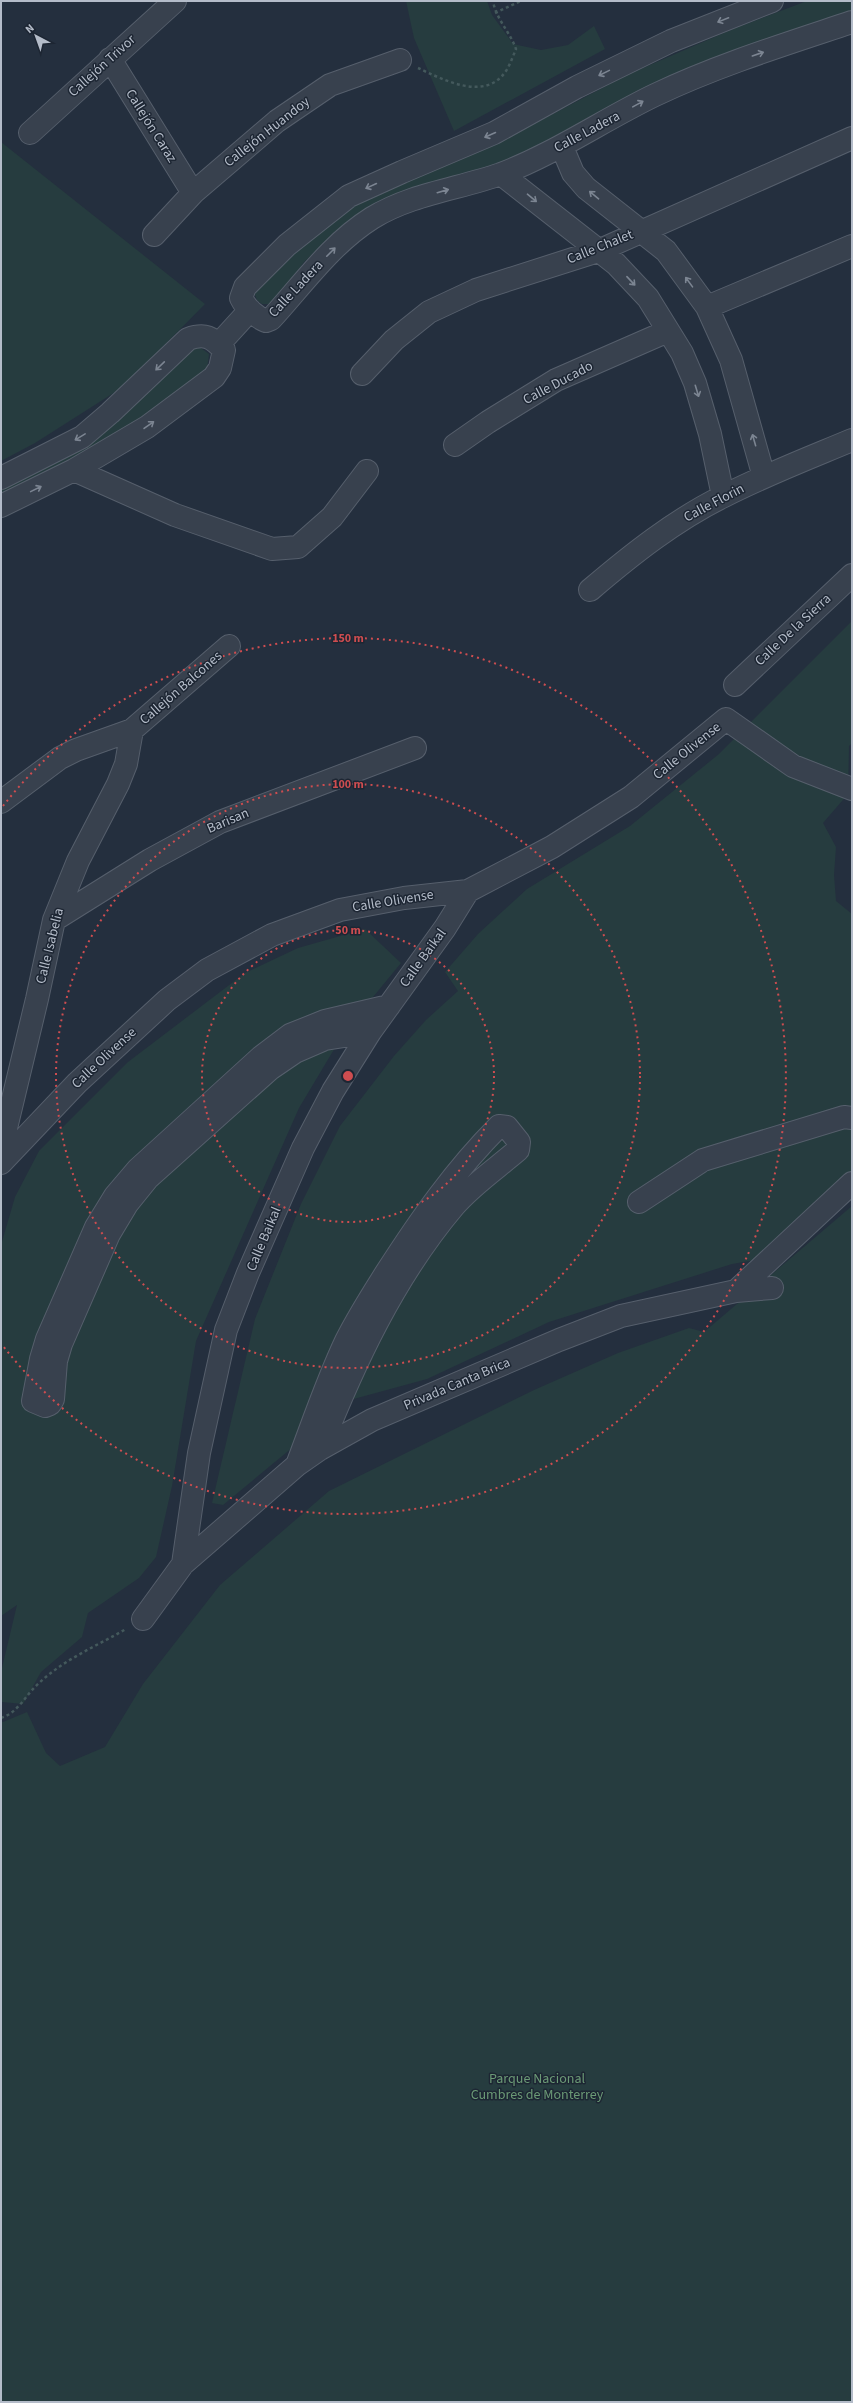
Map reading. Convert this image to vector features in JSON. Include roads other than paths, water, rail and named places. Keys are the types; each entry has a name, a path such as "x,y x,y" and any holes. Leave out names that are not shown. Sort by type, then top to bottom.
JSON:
{"street":[{"name":"Callejón Trivor","path":"30,133 175,1"},
{"name":"Calle Ladera","path":"772,1 671,41 577,87 494,133 349,196 287,245 245,286 242,298 250,310 260,318 266,321 271,319 312,270 342,241 372,218 402,203 501,174 562,147 655,95 744,59 852,22"},
{"name":"Callejón Caraz","path":"110,59 193,192"},
{"name":"Callejón Huandoy","path":"154,235 193,192 277,121 330,85 400,60"},
{"name":"Calle Chalet","path":"362,374 394,340 429,312 476,290 598,251 640,231 852,138"},
{"path":"562,147 573,173 586,188 666,251 706,307 731,360 764,477"},
{"path":"501,174 616,264 648,298 682,353 694,383 710,434 723,496"},
{"path":"706,307 852,246"},
{"path":"219,344 250,310"},
{"name":"Calle Ducado","path":"454,446 488,422 556,380 668,331"},
{"path":"1,478 82,437 110,413 188,339 204,335 219,344 224,350 224,359 214,376 147,426 74,470 1,506"},
{"name":"Calle Florin","path":"590,590 624,561 677,523 723,496 852,440"},
{"path":"74,470 176,515 272,549 298,547 332,517 367,471"},
{"name":"Calle De la Sierra","path":"735,685 852,575"},
{"name":"Callejón Balcones","path":"132,730 229,646"},
{"name":"Calle Olivense","path":"1,1163 77,1083 167,1000 207,970 235,952 272,935 340,910 404,898 468,891 552,847 631,797 726,719 793,766 852,789"},
{"path":"1,802 60,758 76,750 132,730"},
{"name":"Calle Isabelia","path":"1,1149 37,999 54,920 78,862 118,784 126,764 132,730"},
{"name":"Barisan","path":"54,920 150,860 220,822 415,748"},
{"name":"Calle Baikal","path":"143,1619 183,1564 199,1452 226,1330 248,1274 303,1148 333,1091 370,1032 445,928 468,891"},
{"path":"370,1032 325,1039 295,1052 270,1068 148,1178 127,1204 109,1234 61,1344 56,1361 53,1399 50,1404 45,1406 37,1404 33,1398 47,1338 96,1228 115,1196 138,1168 261,1057 290,1036 325,1021 389,1006"},
{"path":"639,1202 702,1160 844,1117 852,1118"},
{"path":"298,1465 329,1378 347,1339 378,1286 409,1237 469,1156 499,1126 507,1127 519,1142 518,1150 455,1205 423,1247 362,1347 320,1449"},
{"path":"736,1291 852,1182"},
{"name":"Privada Canta Brica","path":"183,1564 298,1465 320,1449 407,1404 621,1316 736,1291 772,1288"}],"park label":[{"name":"Parque Nacional Cumbres de Monterrey","path":"537,2088"}]}
